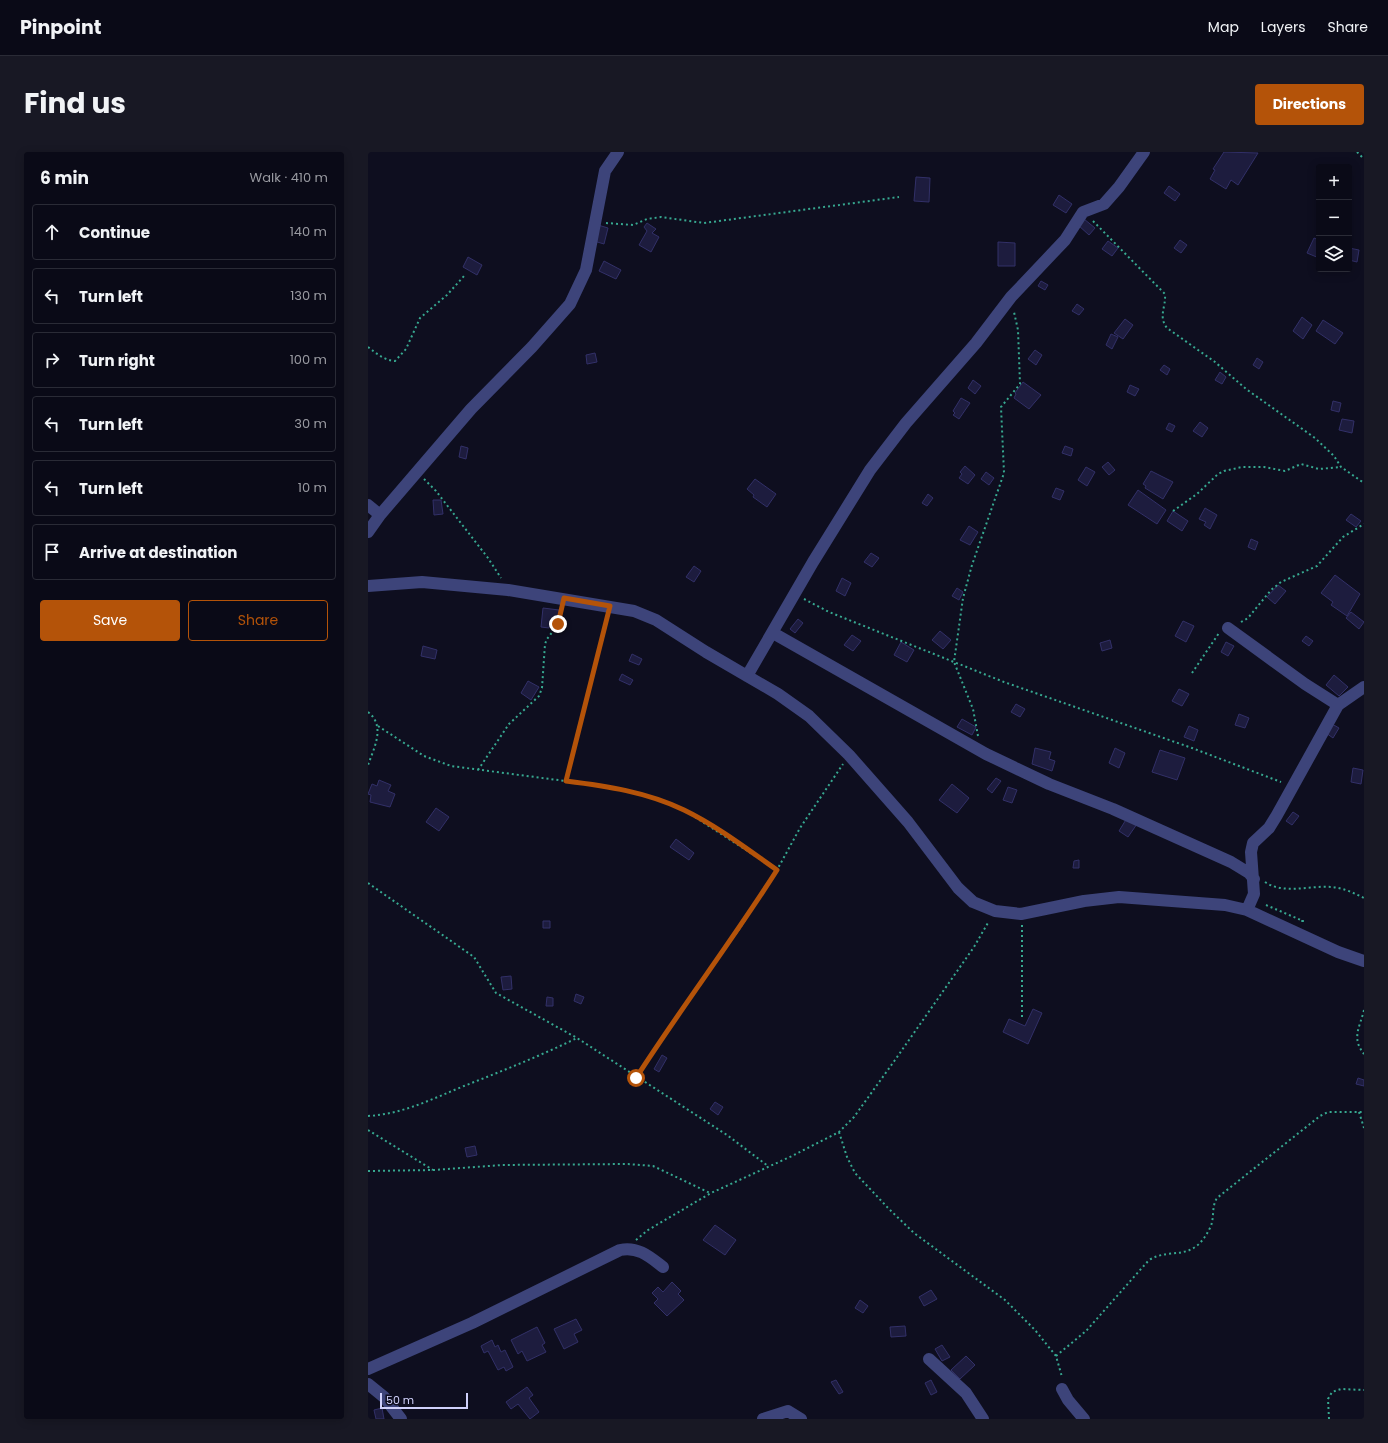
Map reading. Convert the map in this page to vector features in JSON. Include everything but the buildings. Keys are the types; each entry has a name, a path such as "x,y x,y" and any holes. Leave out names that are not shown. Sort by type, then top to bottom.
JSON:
{"street":[{"path":"368,532 380,515 471,409 532,347 570,304 586,270 605,171 618,152"},
{"path":"747,676 794,594 870,470 906,423 976,343 1011,297 1065,240 1083,212 1104,204 1119,187 1144,152"},
{"path":"368,505 380,515"},
{"path":"368,586 422,582 508,590 610,606 634,611 656,620 778,694 810,716 849,755 908,822 958,888 973,902 995,911 1021,914 1084,901 1119,897 1184,901 1249,908 1338,952 1364,961"},
{"path":"1228,628 1305,684 1338,705"},
{"path":"773,633 986,754 1049,784 1112,809 1231,862 1254,876"},
{"path":"1249,908 1254,894 1254,876 1251,852 1253,842 1269,828 1338,705 1364,687"},
{"path":"368,1369 472,1323 620,1250 629,1248 646,1254 664,1268"},
{"path":"930,1360 966,1393 983,1419"},
{"path":"368,1384 384,1397 401,1419"},
{"path":"1062,1389 1068,1400 1084,1419"},
{"path":"763,1419 788,1411 801,1419"}],"path":[{"path":"1357,152 1364,158"},
{"path":"595,222 633,225 646,219 661,217 704,223 899,197"},
{"path":"1083,212 1165,294 1165,302 1161,316 1162,322 1167,328 1215,362 1246,389 1326,447 1341,467 1364,483"},
{"path":"368,347 380,356 388,360 395,361 406,349 420,318 447,296 464,276"},
{"path":"986,754 978,739 973,709 954,662 963,598 972,565 1004,473 1001,407 1020,384 1018,330 1011,297"},
{"path":"1173,511 1197,494 1218,474 1224,471 1242,467 1264,467 1285,471 1301,464 1319,469 1341,467"},
{"path":"417,472 436,491 488,558 508,590"},
{"path":"1192,673 1215,637 1228,628 1248,618 1271,590 1281,582 1317,566 1343,537 1364,524"},
{"path":"794,594 829,612 1004,682 1192,748 1292,786"},
{"path":"478,770 509,724 538,696 542,688 547,639 556,627 564,598"},
{"path":"566,781 610,606"},
{"path":"368,712 375,719 378,726 375,744 368,765"},
{"path":"378,726 424,756 450,766 611,787 645,795 684,810 777,870"},
{"path":"636,1078 703,978 740,928 777,870 800,828 849,755"},
{"path":"1254,876 1280,889 1333,887 1353,892 1364,898"},
{"path":"368,883 474,957 496,993 577,1038 636,1078 727,1135 768,1166"},
{"path":"1249,908 1270,906 1303,922 1294,919 1297,933"},
{"path":"629,1248 648,1230 711,1193 792,1156 839,1132 854,1117 895,1060 974,947 995,911"},
{"path":"1021,914 1022,1020"},
{"path":"1364,1010 1357,1033 1358,1046 1364,1054"},
{"path":"368,1116 384,1115 432,1101 464,1086 507,1070 577,1038"},
{"path":"1056,1356 1086,1331 1149,1260 1155,1257 1186,1253 1192,1250 1210,1229 1214,1220 1214,1202 1217,1198 1308,1123 1328,1112 1364,1112"},
{"path":"1359,1112 1364,1128"},
{"path":"368,1130 434,1170"},
{"path":"839,1132 847,1157 855,1173 888,1209 914,1233 1005,1300 1035,1330 1056,1356 1060,1366 1062,1389"},
{"path":"368,1171 434,1170 502,1164 628,1164 653,1166 711,1193"},
{"path":"1329,1419 1328,1399 1332,1392 1341,1389 1364,1390"}],"route":[{"path":"558,624 564,598 610,606 585,698 566,781 611,787 645,795 684,810 747,849 777,870 740,928 703,978 636,1078"}]}
